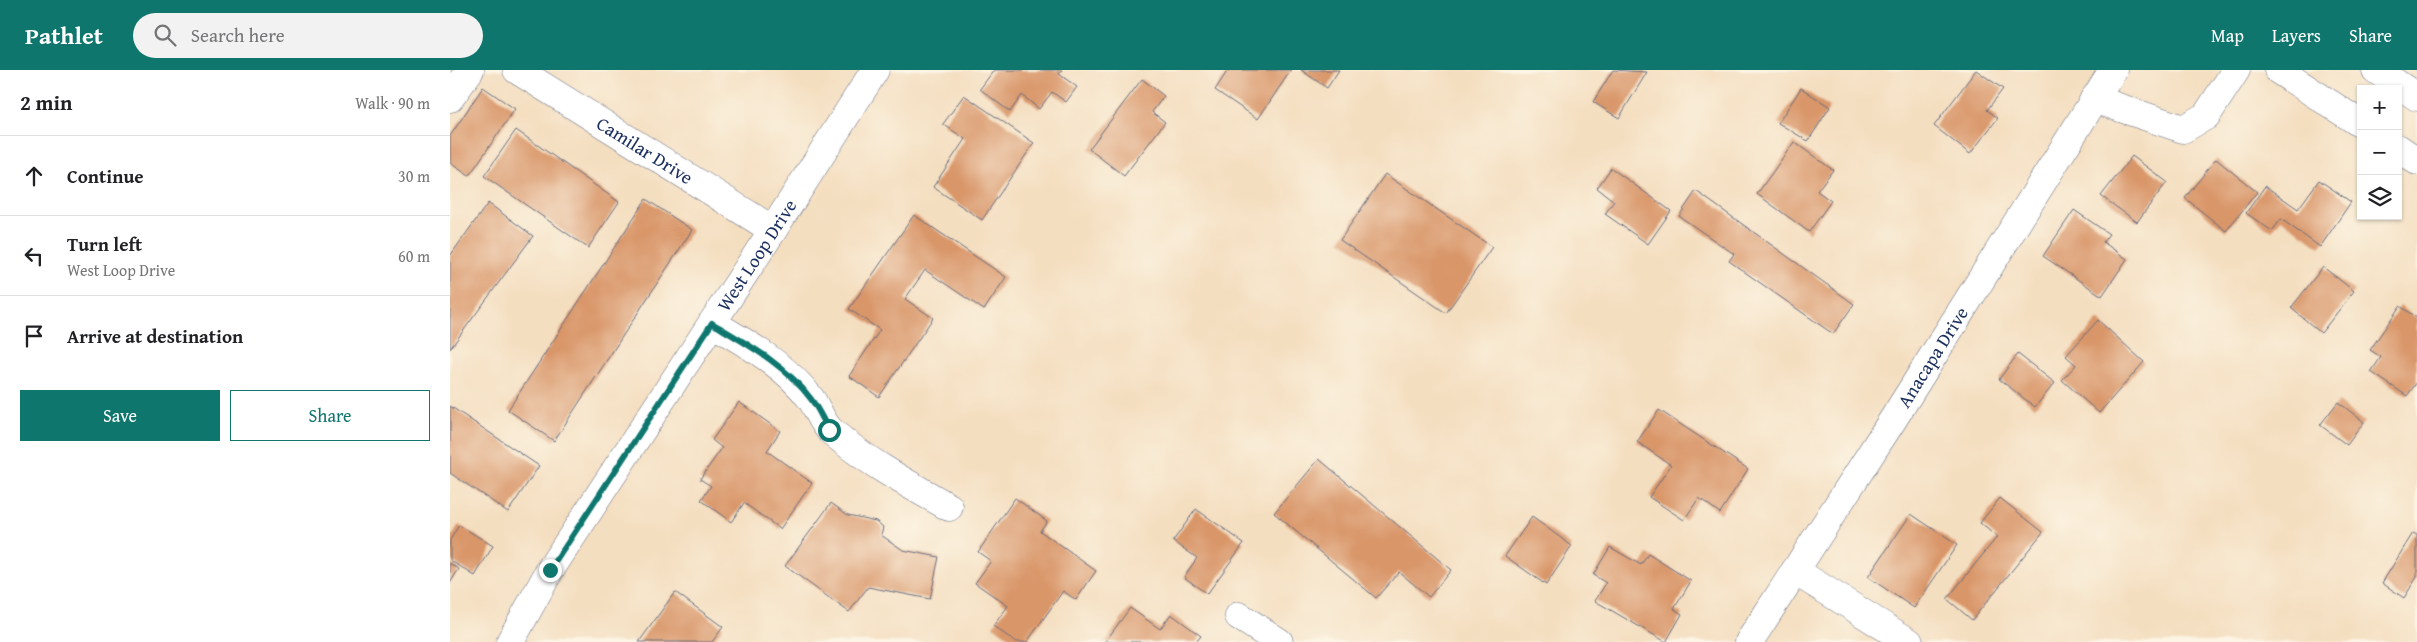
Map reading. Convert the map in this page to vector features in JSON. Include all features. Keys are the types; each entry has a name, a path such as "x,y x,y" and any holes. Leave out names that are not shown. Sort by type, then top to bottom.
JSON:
{"street":[{"path":"450,98 470,70"},
{"name":"Camilar Drive","path":"517,70 773,230"},
{"name":"West Loop Drive","path":"510,642 550,570 773,230 875,70"},
{"name":"Anacapa Drive","path":"1749,642 2113,70"},
{"path":"2094,99 2184,129 2206,116 2236,70"},
{"path":"2278,70 2357,121"},
{"path":"2376,70 2417,97"},
{"path":"2402,151 2417,161"},
{"path":"712,323 755,349 785,372 811,399 829,430 880,469 949,507"},
{"path":"1795,571 1909,642"},
{"path":"1239,616 1278,642"}],"building":[{"path":"994,70 1062,70 1059,74 1077,87 1066,102 1052,92 1039,109 1022,95 1010,112 980,89"},
{"path":"1228,70 1291,70 1258,119 1215,90"},
{"path":"1301,70 1339,70 1327,88"},
{"path":"1613,70 1647,72 1619,118 1593,102"},
{"path":"1976,70 2003,89 1987,110 1998,118 1970,154 1934,126"},
{"path":"1142,79 1164,96 1152,112 1165,122 1124,176 1089,149"},
{"path":"483,87 515,109 469,176 450,163 450,136"},
{"path":"1801,88 1830,107 1808,141 1778,123"},
{"path":"964,95 1034,143 982,220 933,187 965,139 943,124"},
{"path":"516,130 619,202 588,248 484,176"},
{"path":"1794,142 1833,170 1817,191 1831,201 1809,232 1757,194"},
{"path":"2132,156 2167,182 2137,222 2101,196"},
{"path":"2216,159 2257,192 2226,231 2185,198"},
{"path":"1611,168 1671,211 1648,244 1605,214 1614,201 1597,188"},
{"path":"1385,174 1492,247 1446,313 1340,240"},
{"path":"2319,180 2351,202 2320,247 2281,219 2272,231 2246,213 2265,186 2298,209"},
{"path":"1696,191 1854,304 1833,334 1729,261 1734,254 1679,216"},
{"path":"646,199 692,230 554,441 508,410"},
{"path":"488,203 533,236 450,349 450,256"},
{"path":"2074,210 2109,234 2103,242 2127,259 2102,296 2043,256"},
{"path":"914,215 1006,277 984,310 925,270 905,299 933,318 879,397 849,376 880,330 849,309"},
{"path":"2323,267 2354,291 2321,333 2291,308"},
{"path":"2400,306 2417,318 2417,358 2415,360 2417,362 2417,382 2407,396 2371,372 2381,357 2370,350"},
{"path":"2098,320 2144,362 2099,413 2062,380 2076,365 2066,356"},
{"path":"2018,354 2055,383 2035,407 1999,379"},
{"path":"739,402 780,431 767,451 812,483 780,529 744,503 731,522 701,500 711,486 700,479 722,448 712,440"},
{"path":"2338,402 2364,422 2347,445 2320,425"},
{"path":"450,406 539,466 508,512 450,473"},
{"path":"1659,410 1748,469 1720,513 1699,498 1684,520 1649,497 1671,465 1637,442"},
{"path":"1319,459 1451,570 1429,597 1399,572 1376,598 1274,513"},
{"path":"1015,498 1047,521 1040,531 1096,571 1076,600 1063,591 1027,642 1016,642 993,626 1008,606 975,583 991,561 978,552"},
{"path":"2000,498 2043,532 1972,620 1947,599 1997,537 1980,523"},
{"path":"831,503 848,515 876,521 883,527 881,535 903,550 939,557 930,599 868,587 849,612 785,566"},
{"path":"1196,509 1244,543 1207,594 1184,577 1197,558 1173,541"},
{"path":"1911,514 1957,545 1914,608 1868,577"},
{"path":"1532,517 1572,546 1546,585 1505,556"},
{"path":"459,525 493,546 475,576 450,560 450,540"},
{"path":"2413,533 2417,535 2417,577 2404,598 2382,583"},
{"path":"1610,547 1641,565 1648,554 1691,581 1674,609 1682,614 1666,642 1595,601 1606,583 1593,575"},
{"path":"450,563 459,569 450,583"},
{"path":"675,592 723,627 712,642 639,642"},
{"path":"1130,608 1160,629 1171,614 1201,636 1196,642 1105,642"}],"route":[{"path":"550,570 712,323 755,349 785,372 811,399 829,430"}]}
